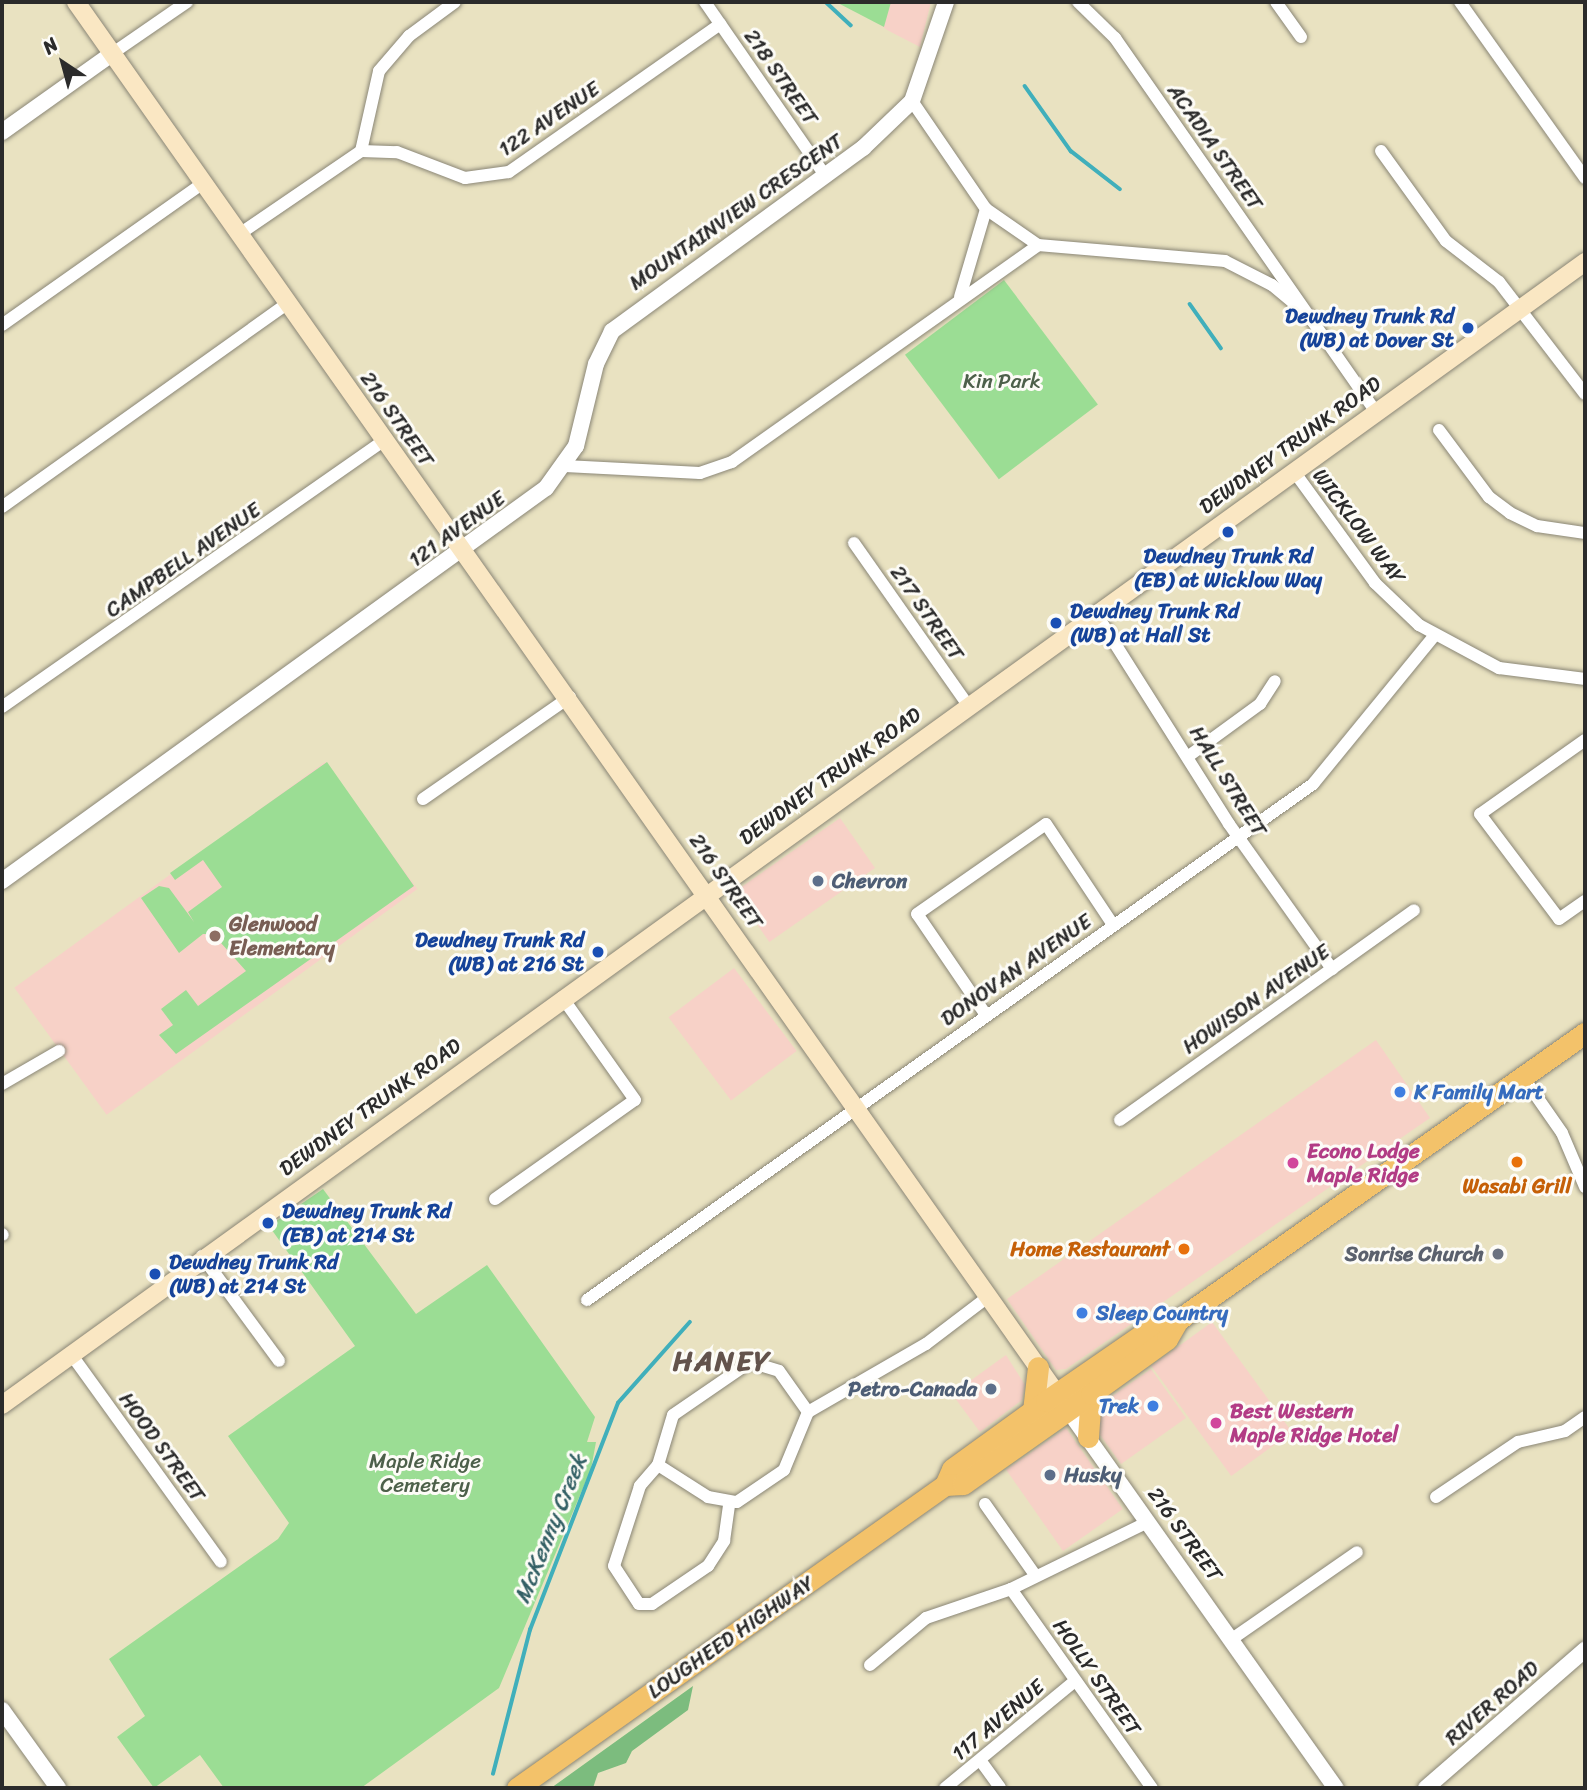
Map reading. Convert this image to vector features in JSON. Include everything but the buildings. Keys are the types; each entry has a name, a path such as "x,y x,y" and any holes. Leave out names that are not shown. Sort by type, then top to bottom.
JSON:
{"highway":[{"name":"LOUGHEED HIGHWAY","path":"517,1788 945,1485 952,1469 1033,1411 1090,1395 1167,1339 1178,1320 1585,1033"},
{"name":"LOUGHEED HIGHWAY","path":"945,1485 963,1484 1162,1321 1178,1320"},
{"path":"1033,1411 1038,1367"},
{"path":"1088,1437 1090,1395"}],"main road":[{"name":"216 STREET","path":"76,2 287,304 570,697 1063,1402"},
{"name":"DEWDNEY TRUNK ROAD","path":"2,1405 202,1256 1585,262"}],"street":[{"path":"2,132 187,2"},
{"path":"238,235 361,151 379,71 409,36 455,2"},
{"name":"218 STREET","path":"705,2 825,175"},
{"path":"565,466 700,473 732,462 960,297 1038,245 986,209 912,100 946,2"},
{"name":"ACADIA STREET","path":"1079,2 1115,38 1375,411"},
{"path":"1276,2 1301,37"},
{"path":"1460,2 1585,178"},
{"name":"122 AVENUE","path":"361,151 397,152 465,178 509,172 720,24"},
{"name":"MOUNTAINVIEW CRESCENT","path":"565,466 612,331 825,175 912,100"},
{"path":"1381,151 1446,240 1521,307 1585,394"},
{"path":"2,326 203,183"},
{"path":"960,297 986,209"},
{"name":"ACADIA STREET","path":"1038,245 1165,251 1243,268 1314,320"},
{"path":"2,507 287,304"},
{"path":"1439,430 1489,496 1510,513 1547,529 1585,533"},
{"name":"CAMPBELL AVENUE","path":"2,707 384,440"},
{"name":"121 AVENUE","path":"2,881 535,498 565,466"},
{"name":"WICKLOW WAY","path":"1293,470 1375,583 1434,636 1515,672 1585,679"},
{"name":"217 STREET","path":"854,543 967,704"},
{"name":"HALL STREET","path":"1095,612 1190,755 1238,837 1332,969"},
{"name":"DONOVAN AVENUE","path":"587,1300 1327,771 1434,636"},
{"path":"1190,755 1260,704 1275,681"},
{"path":"423,799 570,697"},
{"path":"1585,740 1480,814 1559,919 1585,901"},
{"path":"986,1015 917,914 1046,824 1114,925"},
{"name":"HOWISON AVENUE","path":"1119,1120 1414,910"},
{"path":"495,1199 635,1100 562,998"},
{"path":"2,1084 59,1051"},
{"path":"1523,1077 1562,1133 1585,1187"},
{"path":"202,1256 279,1361"},
{"path":"808,1412 779,1371 750,1362 673,1415 658,1465 640,1486 614,1566 639,1604 652,1604 708,1566 723,1541 729,1504 784,1470 808,1412 926,1344 988,1297"},
{"name":"HOOD STREET","path":"71,1354 221,1562"},
{"name":"216 STREET","path":"1063,1402 1336,1788"},
{"path":"1436,1497 1518,1442 1565,1431 1585,1417"},
{"path":"658,1465 729,1504"},
{"path":"985,1504 1035,1576"},
{"path":"870,1665 926,1618 1011,1588 1148,1522"},
{"path":"1232,1639 1357,1552"},
{"name":"HOLLY STREET","path":"1011,1588 1152,1788"},
{"name":"RIVER ROAD","path":"1426,1788 1585,1650"},
{"name":"117 AVENUE","path":"945,1788 1075,1681"},
{"path":"2,1710 58,1788"},
{"path":"979,1760 1000,1788"}],"shaded area":[{"path":"850,2 931,2 920,47 887,30"},
{"name":"Glenwood Elementary","path":"325,762 417,889 107,1115 14,988"},
{"path":"840,818 875,868 769,942 734,892"},
{"path":"734,968 797,1051 731,1100 669,1017"},
{"path":"1376,1040 1430,1118 1066,1369 1056,1370 1007,1299"},
{"path":"1212,1322 1292,1432 1231,1476 1151,1366"},
{"name":"Petro-Canada","path":"1006,1355 1025,1385 1022,1400 980,1432 952,1394"},
{"path":"1151,1369 1186,1418 1121,1464 1098,1432 1098,1406"},
{"path":"1066,1428 1123,1509 1063,1551 1006,1470"}],"green space":[{"path":"836,2 891,2 884,27"},
{"name":"Kin Park","path":"1004,280 1098,405 999,479 905,355"},
{"path":"327,762 414,886 176,1054 159,1035 173,1025 161,1009 186,990 198,1006 246,971 213,934 203,934 179,953 141,898 159,886 169,888 194,922 188,912 222,887 203,860 175,880 170,873"},
{"name":"Maple Ridge Cemetery","path":"323,1189 416,1314 487,1265 595,1417 587,1442 596,1442 591,1469 499,1688 361,1788 224,1788 200,1755 154,1788 117,1737 145,1716 109,1659 278,1539 289,1523 228,1436 355,1346 269,1226"},
{"path":"693,1686 688,1710 632,1751 626,1763 598,1773 593,1788 551,1788"}],"waterway":[{"path":"826,2 851,25"},
{"path":"1025,86 1071,151 1120,189"},
{"path":"1190,304 1221,348"},
{"name":"McKenny Creek","path":"493,1774 530,1630 618,1403 690,1322"}],"place":[{"name":"Dewdney Trunk Rd (WB) at Dover St","path":"1468,328"},
{"name":"Dewdney Trunk Rd (EB) at Wicklow Way","path":"1228,532"},
{"name":"Dewdney Trunk Rd (WB) at Hall St","path":"1056,623"},
{"name":"Chevron","path":"818,881"},
{"name":"Glenwood Elementary","path":"215,936"},
{"name":"Dewdney Trunk Rd (WB) at 216 St","path":"598,952"},
{"name":"K Family Mart","path":"1400,1092"},
{"name":"Wasabi Grill","path":"1517,1162"},
{"name":"Econo Lodge Maple Ridge","path":"1293,1163"},
{"name":"Dewdney Trunk Rd (EB) at 214 St","path":"268,1223"},
{"name":"Home Restaurant","path":"1184,1249"},
{"name":"Sonrise Church","path":"1498,1254"},
{"name":"Dewdney Trunk Rd (WB) at 214 St","path":"155,1274"},
{"name":"Sleep Country","path":"1082,1313"},
{"name":"Petro-Canada","path":"991,1389"},
{"name":"Trek","path":"1153,1406"},
{"name":"Best Western Maple Ridge Hotel","path":"1216,1423"},
{"name":"Husky","path":"1050,1475"}],"district":[{"name":"HANEY","path":"722,1361"}]}
